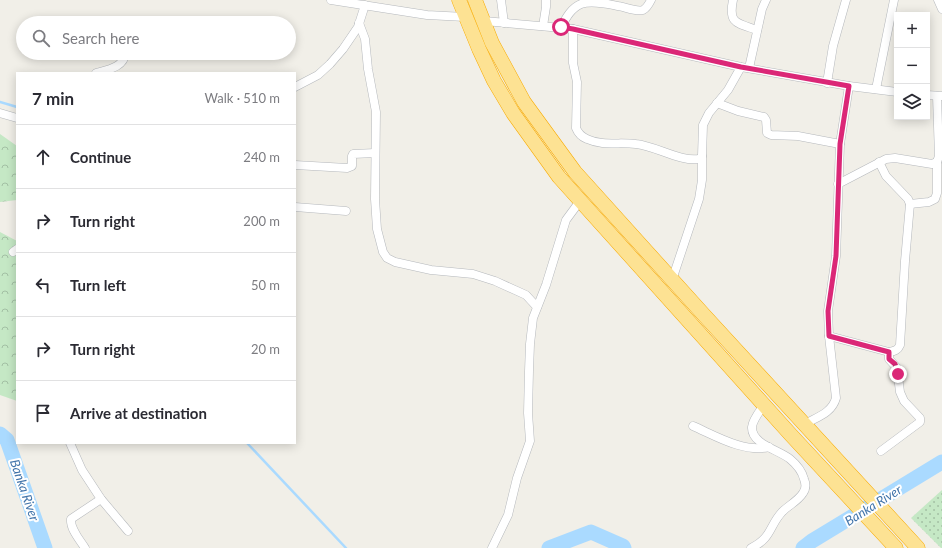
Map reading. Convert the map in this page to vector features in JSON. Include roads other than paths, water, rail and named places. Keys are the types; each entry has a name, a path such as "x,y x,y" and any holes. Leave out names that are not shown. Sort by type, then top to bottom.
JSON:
{"highway":[{"path":"459,0 482,56 513,113 545,159 580,201 764,405 896,548"},
{"path":"475,0 492,44 524,102 575,172 916,546"}],"street":[{"path":"331,0 427,15 465,17"},
{"path":"501,0 504,23"},
{"path":"543,26 546,0"},
{"path":"561,27 567,16 581,4 592,2 643,10 651,0"},
{"path":"733,0 730,12 731,16 736,22 757,30"},
{"path":"672,280 700,198 702,180 703,125 709,113 745,68 766,0"},
{"path":"827,83 833,46 846,0"},
{"path":"876,89 894,0"},
{"path":"938,0 942,10"},
{"path":"296,86 318,74 330,64 358,27 365,5"},
{"path":"484,22 573,29 745,68 827,83 894,92"},
{"path":"359,23 365,39 368,69 376,112 375,199 377,229 383,252 387,258 395,262 431,270 473,274 494,281 526,295 537,307"},
{"path":"573,29 573,64 577,82 576,128 578,133 587,139 604,143 638,144 683,158 697,160 702,156"},
{"path":"99,72 119,65 124,60"},
{"path":"805,424 829,411 834,406 836,393 829,336 828,311 836,256 840,144 849,86"},
{"path":"910,204 929,202 935,199 937,193 937,162 940,148 940,96 930,95"},
{"path":"717,103 738,111 764,117 766,120 767,133 771,135 798,136 840,144"},
{"path":"0,113 16,118"},
{"path":"296,166 347,168 352,166 353,154 375,153"},
{"path":"838,184 886,159 895,158 932,164 937,162"},
{"path":"829,336 889,352 894,352 900,345 910,204 908,199 886,176 879,162"},
{"path":"492,548 508,515 517,478 530,440 528,413 530,344 533,318 546,285 566,220 580,201"},
{"path":"296,207 346,211"},
{"path":"881,451 920,422 920,418 907,405 900,392 897,368 889,359 889,352"},
{"path":"751,548 765,539 782,512 799,499 806,486 801,470 791,460 757,440 753,434 752,427 754,420 764,405"},
{"path":"693,426 744,448 761,449 769,447"},
{"path":"70,444 82,470 101,499 128,531"},
{"path":"85,548 73,528 71,519 101,499"}],"waterway":[{"path":"0,102 16,107"},
{"name":"Banka River","path":"0,434 7,440 45,548"},
{"path":"248,444 346,548"},
{"name":"Banka River","path":"803,548 812,541 942,462"},
{"name":"Banka River","path":"549,548 591,532 623,546 624,548"}]}
